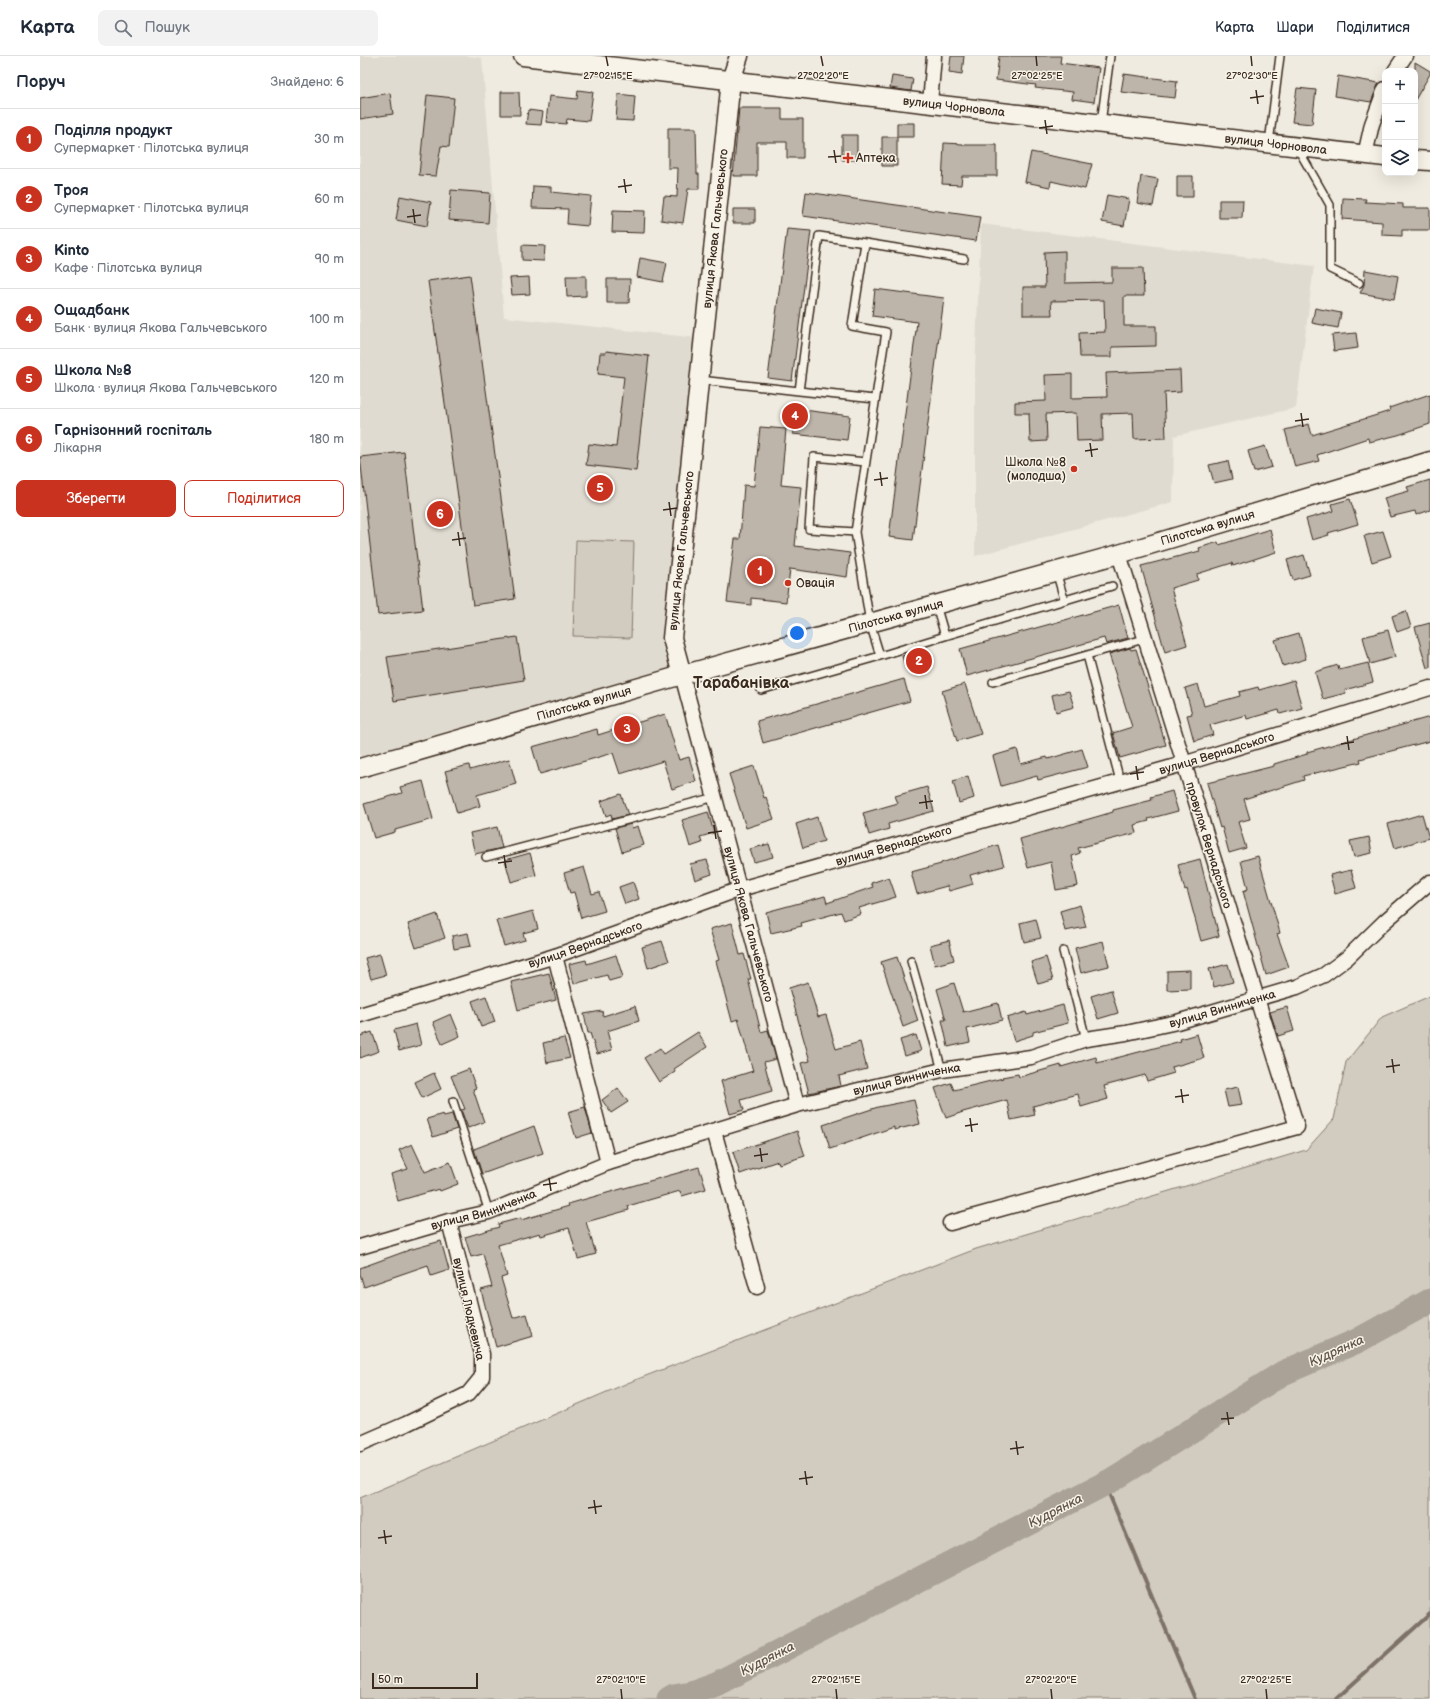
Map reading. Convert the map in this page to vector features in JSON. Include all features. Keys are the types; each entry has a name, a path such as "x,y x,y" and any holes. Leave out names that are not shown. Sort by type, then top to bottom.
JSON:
{"street":[{"name":"вулиця Чорновола","path":"523,56 592,60 731,80 1382,157"},
{"name":"вулиця Якова Гальчевського","path":"739,56 731,80 672,638 797,1105"},
{"path":"930,103 934,56"},
{"path":"1397,68 1406,56"},
{"path":"1365,155 1372,124 1382,97"},
{"path":"1418,160 1430,162"},
{"name":"Пілотська вулиця","path":"360,768 682,675 1119,554 1430,461"},
{"name":"провулок Вернадського","path":"950,1223 1297,1127 1144,639 1119,554"},
{"name":"вулиця Вернадського","path":"360,1015 555,956 740,889 1183,764 1430,688"},
{"name":"вулиця Винниченка","path":"360,1247 449,1221 489,1212 608,1163 797,1105 942,1070 1031,1057 1086,1039 1126,1033 1178,1022 1297,987 1324,975 1347,958 1384,922 1430,882"},
{"path":"555,956 608,1163"},
{"path":"714,1131 757,1287"},
{"name":"вулиця Людкевича","path":"360,1444 468,1394 482,1377 482,1354 449,1221"}],"lane":[{"path":"1101,124 1110,56"},
{"path":"1269,143 1280,56"},
{"path":"1296,147 1330,205 1330,270 1359,283"},
{"path":"799,391 819,236 964,259"},
{"path":"865,243 852,326 886,332 855,532 870,623 880,656"},
{"path":"700,380 875,399"},
{"path":"855,532 809,529 814,457 866,462"},
{"path":"1056,571 1064,599"},
{"path":"761,690 880,656 1064,599 1112,586"},
{"path":"936,604 945,636"},
{"path":"993,682 1144,639"},
{"path":"1087,655 1120,781"},
{"path":"486,857 715,797"},
{"path":"1064,951 1086,1039"},
{"path":"911,961 942,1070"},
{"path":"453,1102 489,1212"}],"shaded area":[{"path":"360,56 468,56 482,58 504,317 698,338 674,670 360,761"},
{"path":"981,224 1314,266 1296,408 1174,436 1173,502 975,556 975,371"},
{"path":"576,540 634,542 631,638 573,636"},
{"path":"1430,996 1430,1699 360,1699 360,1498 630,1382 976,1249 1306,1150 1334,1119 1346,1062 1382,1017"}],"building":[{"path":"951,56 964,56 962,74 949,72"},
{"path":"999,56 1061,56 1060,63 1099,68 1094,102 1072,99 1073,92 1035,88 1036,85 996,80"},
{"path":"1415,62 1430,71 1430,74 1418,95 1418,68 1415,68"},
{"path":"1124,74 1177,81 1175,98 1121,92"},
{"path":"892,76 913,79 911,91 890,88"},
{"path":"1338,76 1379,83 1371,102 1335,96"},
{"path":"1297,88 1316,90 1312,124 1292,122"},
{"path":"578,90 593,92 589,121 567,119 566,124 546,122 549,96 577,99"},
{"path":"501,92 519,92 520,115 501,115"},
{"path":"390,93 393,114 360,119 360,98"},
{"path":"618,94 635,96 633,121 616,120"},
{"path":"427,95 454,98 449,147 441,146 436,176 419,175"},
{"path":"739,108 782,108 782,119 803,119 803,158 787,158 787,142 757,142 757,176 733,176"},
{"path":"528,110 543,112 541,125 526,124"},
{"path":"897,123 914,123 914,137 897,137"},
{"path":"668,128 696,128 697,174 699,174 699,189 688,189 683,223 661,220 664,196 677,197 678,168 668,168"},
{"path":"842,135 857,135 857,160 842,160"},
{"path":"882,137 897,137 897,166 882,166"},
{"path":"944,143 963,145 997,145 997,176 962,176 961,185 942,184"},
{"path":"1031,152 1092,164 1085,189 1051,181 1050,187 1025,182"},
{"path":"1141,176 1158,179 1153,206 1137,203"},
{"path":"1177,176 1193,176 1193,197 1177,197"},
{"path":"533,186 551,187 551,192 591,196 588,226 567,224 568,209 532,208"},
{"path":"451,190 490,193 488,223 449,220"},
{"path":"806,192 980,217 976,241 803,216"},
{"path":"1107,195 1129,199 1124,226 1102,222"},
{"path":"400,196 431,202 427,226 396,220"},
{"path":"1343,198 1366,199 1365,202 1403,204 1403,208 1430,208 1430,230 1402,230 1402,236 1382,235 1382,222 1342,219"},
{"path":"1219,200 1243,200 1242,218 1219,218"},
{"path":"733,209 755,209 755,223 733,223"},
{"path":"613,210 645,211 644,233 612,232"},
{"path":"787,229 811,231 792,381 768,378"},
{"path":"522,245 545,246 544,261 522,260"},
{"path":"1065,251 1065,283 1112,282 1112,268 1143,268 1144,296 1124,296 1124,326 1156,326 1156,346 1112,347 1112,357 1080,357 1079,333 1105,332 1104,300 1051,301 1052,315 1023,315 1023,287 1045,287 1044,252"},
{"path":"640,258 667,263 663,282 637,277"},
{"path":"1365,270 1398,276 1394,299 1360,293 1364,285"},
{"path":"470,275 515,599 473,605 428,281"},
{"path":"566,276 586,276 586,296 567,297"},
{"path":"529,277 530,294 512,295 510,278"},
{"path":"607,279 630,279 629,303 607,303"},
{"path":"875,289 944,298 913,540 889,537 917,322 872,316"},
{"path":"1315,308 1341,313 1338,328 1312,323"},
{"path":"1356,333 1358,348 1334,351 1332,335"},
{"path":"606,351 649,356 636,471 586,465 589,444 616,447 624,377 598,374 600,353 606,353"},
{"path":"1180,370 1181,392 1164,393 1166,438 1134,439 1133,413 1102,414 1103,440 1077,441 1076,413 1046,414 1047,441 1030,442 1029,413 1015,413 1015,402 1046,401 1045,375 1072,374 1072,398 1107,397 1106,373"},
{"path":"1430,394 1430,424 1398,435 1369,442 1368,438 1317,455 1319,461 1295,467 1285,430 1309,424 1312,435 1390,411 1389,408"},
{"path":"796,409 850,416 847,440 793,434"},
{"path":"760,427 786,429 781,485 801,487 795,546 850,553 847,577 790,569 786,602 751,598 751,605 727,602 735,539 740,539 744,485 754,486"},
{"path":"1265,446 1272,467 1254,472 1248,451"},
{"path":"404,452 423,610 378,615 360,457"},
{"path":"1228,461 1232,479 1214,483 1209,465"},
{"path":"1430,480 1430,510 1416,515 1415,511 1390,517 1384,498 1409,491 1407,487"},
{"path":"1350,499 1358,524 1328,533 1329,535 1312,540 1306,519 1334,511 1332,504"},
{"path":"1270,529 1276,552 1233,566 1232,563 1197,574 1198,580 1171,588 1187,645 1165,652 1141,566 1200,551 1199,548 1218,542 1219,545"},
{"path":"1383,531 1391,556 1372,562 1364,536"},
{"path":"1304,555 1310,575 1293,580 1287,560"},
{"path":"1119,605 1128,638 1106,644 1104,638 967,676 960,649"},
{"path":"1406,611 1411,627 1397,632 1392,616"},
{"path":"1430,623 1430,668 1427,668 1415,627"},
{"path":"1388,630 1395,657 1370,664 1363,637"},
{"path":"1299,633 1306,659 1283,666 1275,640"},
{"path":"517,637 524,680 394,701 387,657"},
{"path":"1130,648 1131,650 1136,649 1166,745 1120,758 1113,733 1132,727 1109,654"},
{"path":"923,649 927,662 906,669 902,656"},
{"path":"1368,663 1373,682 1345,690 1346,693 1323,699 1315,672 1338,665 1339,670"},
{"path":"904,679 910,701 763,743 757,721"},
{"path":"1294,680 1302,708 1280,714 1279,710 1247,719 1246,715 1210,725 1213,735 1194,741 1187,715 1192,714 1185,688 1198,684 1204,706 1240,696 1239,692 1258,687 1259,690"},
{"path":"965,684 981,734 957,741 942,691"},
{"path":"1069,691 1074,707 1056,712 1052,695"},
{"path":"665,714 679,760 689,757 696,781 672,789 663,761 620,774 613,753 540,774 532,747 597,729 598,735"},
{"path":"1430,717 1430,741 1360,759 1361,762 1303,776 1304,780 1244,799 1250,819 1238,822 1246,848 1229,853 1207,783 1274,766 1274,764 1307,754 1307,752"},
{"path":"1017,749 1021,764 1047,757 1048,759 1082,749 1088,767 1038,780 1037,776 1001,786 993,756"},
{"path":"509,759 516,784 477,795 480,806 457,813 445,771 469,765 470,770"},
{"path":"754,766 764,798 766,797 774,819 746,828 729,774"},
{"path":"968,776 974,798 959,803 953,781"},
{"path":"423,781 433,819 374,838 364,804 402,793 400,787"},
{"path":"927,787 934,811 888,824 889,829 869,835 863,813 898,803 895,796"},
{"path":"1172,791 1178,811 1148,819 1149,821 1134,825 1136,833 1078,848 1080,853 1072,856 1078,886 1056,890 1051,862 1028,868 1020,839 1113,812 1113,810 1152,800 1151,797"},
{"path":"621,794 628,815 612,819 611,814 606,816 601,801"},
{"path":"708,812 714,833 700,837 702,843 690,847 682,820"},
{"path":"1422,814 1429,838 1395,848 1388,824"},
{"path":"817,817 824,841 803,848 796,824"},
{"path":"631,824 632,828 638,826 644,845 622,852 615,828"},
{"path":"497,827 502,848 475,854 470,833"},
{"path":"1369,837 1372,853 1354,857 1350,841"},
{"path":"769,844 773,857 754,862 750,849"},
{"path":"998,845 1004,866 970,875 973,884 949,891 947,886 917,894 911,872 941,864"},
{"path":"530,853 536,875 511,882 505,860"},
{"path":"1258,856 1280,933 1277,934 1289,967 1266,975 1243,891 1248,889 1241,861"},
{"path":"1200,859 1219,936 1201,941 1187,889 1185,890 1178,865"},
{"path":"707,860 712,874 695,880 690,864"},
{"path":"584,867 592,894 599,892 605,911 581,918 574,892 570,893 564,873"},
{"path":"1351,870 1356,888 1335,894 1330,875"},
{"path":"889,877 896,897 859,908 861,914 844,920 841,912 801,923 802,926 771,933 766,912 825,896 827,903 873,887 871,883"},
{"path":"633,882 639,899 625,904 619,887"},
{"path":"1080,905 1086,927 1065,931 1060,911"},
{"path":"533,911 538,929 523,933 525,940 504,946 496,921"},
{"path":"437,914 445,938 416,948 408,924"},
{"path":"1036,919 1041,938 1024,942 1020,923"},
{"path":"732,923 740,955 744,954 751,979 748,979 761,1032 768,1030 776,1059 764,1062 772,1091 741,1100 744,1110 730,1114 721,1081 753,1071 738,1019 732,1021 716,961 719,960 710,929"},
{"path":"468,933 471,946 454,949 452,936"},
{"path":"949,940 954,960 935,965 930,945"},
{"path":"662,941 669,961 648,968 642,947"},
{"path":"1103,941 1109,966 1081,973 1075,948"},
{"path":"380,954 386,975 371,979 365,958"},
{"path":"616,955 623,977 609,981 607,975 574,984 569,964 586,960 587,964"},
{"path":"897,957 918,1021 903,1027 881,962"},
{"path":"1046,957 1053,980 1038,984 1031,962"},
{"path":"1228,964 1233,982 1214,987 1209,969"},
{"path":"1190,970 1190,989 1167,990 1167,971"},
{"path":"549,973 556,1000 518,1010 511,982"},
{"path":"808,982 818,1017 826,1015 836,1049 860,1042 867,1069 839,1076 841,1086 809,1093 801,1063 810,1061 789,988"},
{"path":"954,983 963,1012 998,1003 1002,1020 967,1029 970,1042 948,1047 942,1020 946,1020 937,989"},
{"path":"1111,990 1118,1013 1098,1019 1091,996"},
{"path":"486,996 495,1022 481,1027 472,1001"},
{"path":"1063,1005 1068,1023 1033,1032 1033,1035 1014,1041 1007,1018 1026,1012 1027,1015"},
{"path":"635,1006 639,1021 607,1031 612,1050 597,1054 590,1033 588,1033 584,1014 602,1011 603,1016"},
{"path":"1287,1007 1294,1031 1278,1036 1270,1012"},
{"path":"451,1014 460,1036 442,1044 433,1022"},
{"path":"416,1024 421,1045 399,1051 394,1030"},
{"path":"372,1032 379,1051 360,1058 360,1036"},
{"path":"698,1032 707,1047 674,1069 675,1072 659,1082 644,1058 660,1048 664,1054"},
{"path":"1197,1034 1204,1058 1172,1067 1174,1073 1147,1081 1145,1075 1104,1086 1108,1099 1081,1107 1078,1094 1033,1106 1035,1115 1011,1120 1007,1100 946,1118 935,1088 951,1083 954,1090 1003,1078 1002,1077 1018,1074 1019,1077 1096,1057 1097,1063 1181,1041 1180,1039"},
{"path":"916,1035 921,1051 905,1056 900,1040"},
{"path":"564,1038 570,1058 547,1063 543,1043"},
{"path":"469,1069 476,1088 473,1089 484,1122 468,1128 461,1110 465,1109 451,1076"},
{"path":"434,1073 441,1089 422,1098 415,1082"},
{"path":"1238,1087 1242,1105 1228,1107 1224,1090"},
{"path":"618,1088 628,1102 611,1113 602,1100"},
{"path":"914,1100 920,1124 894,1130 894,1127 830,1149 823,1125 878,1107"},
{"path":"585,1107 592,1133 576,1138 568,1112"},
{"path":"443,1114 444,1116 452,1114 457,1129 433,1137 427,1119"},
{"path":"534,1126 543,1153 482,1174 474,1149"},
{"path":"797,1131 805,1156 779,1164 778,1161 740,1174 733,1152"},
{"path":"412,1144 425,1172 450,1162 458,1184 440,1191 439,1189 398,1201 391,1174 408,1169 399,1150"},
{"path":"699,1167 706,1189 682,1196 680,1191 628,1206 629,1210 586,1222 596,1254 578,1259 569,1228 541,1236 540,1233 498,1245 507,1276 501,1278 513,1318 527,1314 533,1336 496,1347 481,1290 492,1287 483,1254 471,1257 465,1237 499,1227 498,1224 521,1218 521,1220 569,1206 568,1204"},
{"path":"441,1241 449,1270 431,1276 428,1265 364,1287 360,1274 360,1268 409,1250"}],"waterway":[{"name":"Кудрянка","path":"669,1699 674,1696 691,1693 716,1684 1112,1480 1283,1373 1357,1341 1430,1301"},
{"path":"1105,1484 1195,1699"},
{"path":"1336,1699 1430,1614"}],"place":[{"name":"Аптека","path":"848,158"},
{"name":"Ощадбанк","path":"795,416"},
{"name":"Школа №8 (молодша)","path":"1074,469"},
{"name":"Школа №8","path":"600,488"},
{"name":"Гарнізонний госпіталь","path":"440,514"},
{"name":"Поділля продукт","path":"760,571"},
{"name":"Овація","path":"788,583"},
{"name":"Троя","path":"919,661"},
{"name":"Kinto","path":"627,729"}],"district":[{"name":"Тарабанівка","path":"741,682"}]}
